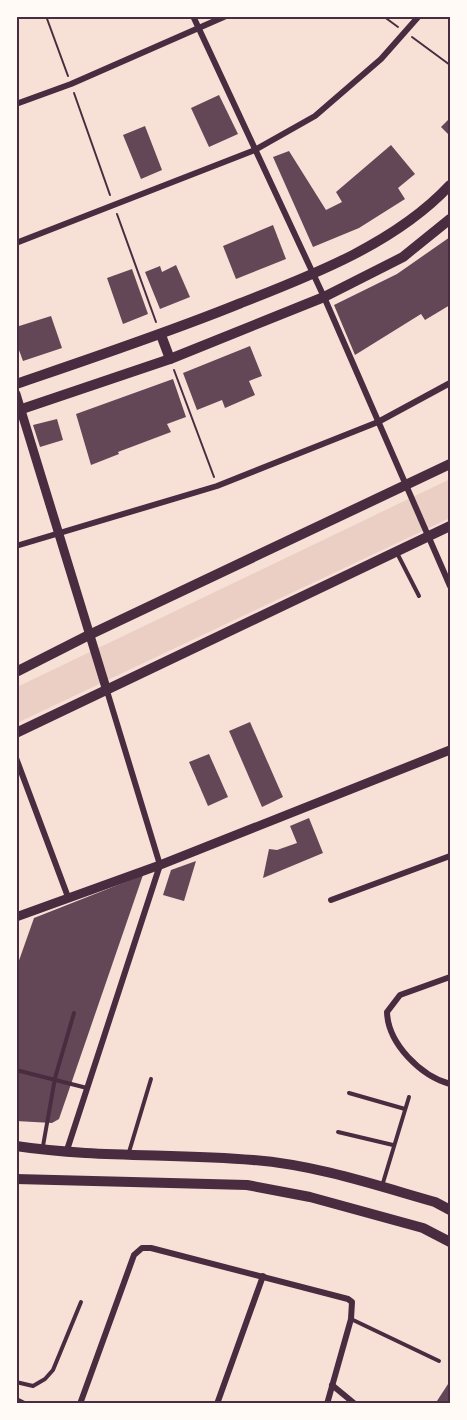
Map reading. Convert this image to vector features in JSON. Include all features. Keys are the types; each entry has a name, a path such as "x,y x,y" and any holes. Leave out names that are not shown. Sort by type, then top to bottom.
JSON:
{"main road":[{"path":"16,384 161,335 313,275 411,219 450,185"},
{"path":"19,410 170,359 324,297 403,257 450,219"},
{"path":"161,335 170,359"},
{"path":"16,672 89,635 450,464"},
{"path":"16,733 450,526"},
{"path":"16,1146 66,1154 253,1160 313,1168 435,1202 450,1210"},
{"path":"16,1179 246,1185 333,1203 423,1228 450,1242"}],"street":[{"path":"193,16 324,297 450,586"},
{"path":"16,104 71,84 200,30 226,16"},
{"path":"16,243 255,150 315,116 381,59 418,16"},
{"path":"16,546 60,535 217,486 378,422 450,384"},
{"path":"16,394 19,410 60,535 160,865 66,1154"},
{"path":"16,917 160,865 450,750"},
{"path":"16,759 68,897"},
{"path":"331,900 450,856"},
{"path":"450,977 400,995 387,1012 387,1019 404,1054 422,1070 450,1084"},
{"path":"80,1404 134,1255 142,1248 151,1248 263,1276 352,1302 351,1319 327,1404"},
{"path":"217,1404 263,1276"},
{"path":"332,1385 355,1404"},
{"path":"16,1400 24,1404"}],"lane":[{"path":"396,552 419,596"},
{"path":"42,1150 55,1078 74,1013"},
{"path":"16,1070 55,1078 87,1089"},
{"path":"128,1156 151,1079"},
{"path":"349,1093 405,1108"},
{"path":"382,1187 393,1144 409,1097"},
{"path":"338,1132 393,1144"},
{"path":"16,1382 33,1386 45,1379 52,1370 81,1302"},
{"path":"351,1319 438,1361"}],"path":[{"path":"46,16 161,335"},
{"path":"383,16 450,65"},
{"path":"170,359 217,486"}],"shaded area":[{"path":"450,479 450,518 17,723 17,687"}],"building":[{"path":"219,95 238,134 209,147 191,108"},
{"path":"450,118 450,136 441,127"},
{"path":"145,126 162,170 141,179 123,135"},
{"path":"391,145 415,174 398,188 405,199 359,228 313,247 273,157 289,151 326,210 342,202 336,192"},
{"path":"273,225 286,259 236,279 223,246"},
{"path":"450,237 450,305 425,320 421,314 355,355 334,305 397,274"},
{"path":"176,265 190,297 160,309 145,272 160,266 162,272"},
{"path":"132,269 148,314 123,324 107,278"},
{"path":"51,316 62,348 23,361 16,342 16,327"},
{"path":"250,346 262,376 249,381 255,395 225,408 222,400 197,410 183,373"},
{"path":"173,379 186,417 167,424 171,432 91,465 76,414"},
{"path":"57,419 63,440 40,447 33,425"},
{"path":"250,722 283,797 262,807 229,731"},
{"path":"209,754 228,797 208,806 189,762"},
{"path":"309,818 323,853 263,878 269,849 277,850 297,843 290,826"},
{"path":"196,861 184,901 163,895 171,870"},
{"path":"143,875 59,1119 52,1123 16,1121 16,969 34,918"},
{"path":"450,1381 450,1404 435,1404"}]}
